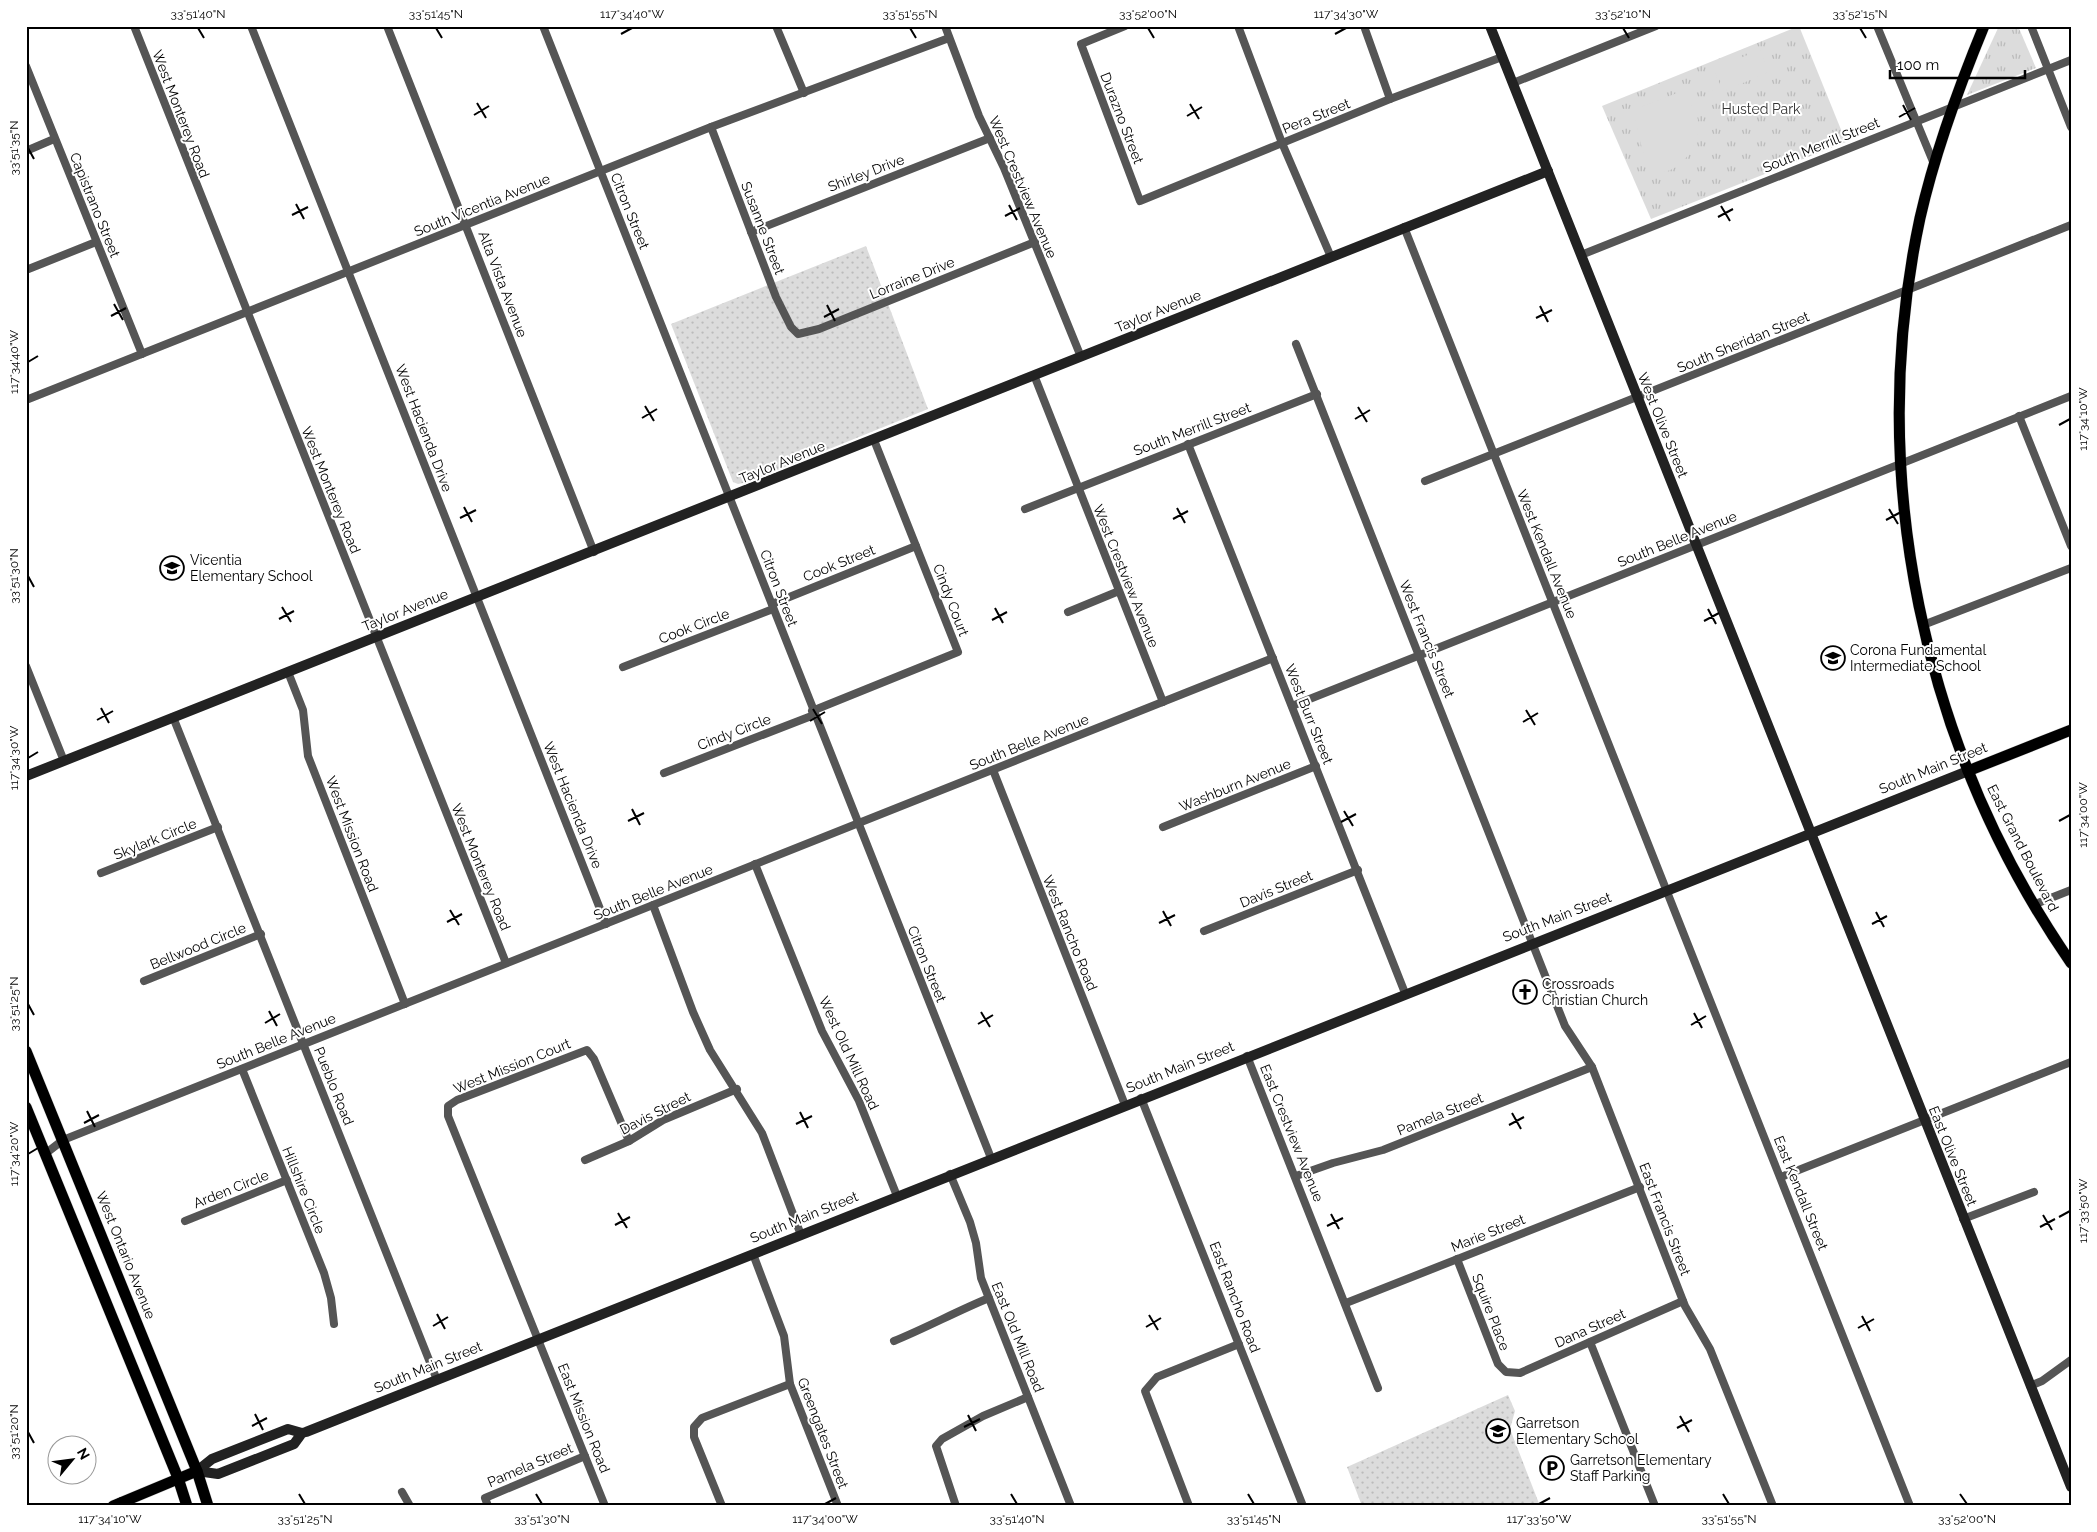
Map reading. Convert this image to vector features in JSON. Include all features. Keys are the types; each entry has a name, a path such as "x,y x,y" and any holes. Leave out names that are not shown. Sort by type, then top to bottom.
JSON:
{"main road":[{"name":"East Grand Boulevard","path":"1984,26 1952,106 1934,164 1917,233 1908,290 1900,377 1901,464 1907,532 1923,625 1938,686 1968,770 1992,826 2034,905 2071,963"},
{"name":"South Main Street","path":"1968,770 2071,730"},
{"name":"West Ontario Avenue","path":"26,1051 197,1471 208,1506"},
{"path":"26,1107 178,1478 187,1506"},
{"name":"South Main Street","path":"113,1506 197,1471"}],"street":[{"name":"West Monterey Road","path":"134,26 506,963"},
{"name":"West Hacienda Drive","path":"251,26 350,272 606,924"},
{"name":"Alta Vista Avenue","path":"387,26 594,552"},
{"name":"Citron Street","path":"543,26 773,606 813,713 991,1158"},
{"path":"776,26 804,93"},
{"name":"West Crestview Avenue","path":"945,26 1081,357"},
{"name":"Durazno Street","path":"1125,26 1081,44 1140,201"},
{"path":"1238,26 1282,143 1331,257"},
{"name":"West Olive Street","path":"1490,26 1811,834"},
{"path":"1513,83 1656,26"},
{"path":"1877,26 1915,122 1934,164"},
{"path":"2031,26 2071,127"},
{"path":"1365,28 1390,99"},
{"name":"South Vicentia Avenue","path":"26,400 466,226 600,170 949,38"},
{"name":"Pera Street","path":"1140,201 1390,99 1502,56"},
{"name":"South Merrill Street","path":"1581,255 2071,60"},
{"name":"Capistrano Street","path":"26,66 54,140 142,354"},
{"name":"Susanne Street","path":"711,127 776,297 790,327 798,334"},
{"name":"Shirley Drive","path":"751,232 990,138"},
{"path":"26,151 54,140"},
{"name":"Taylor Avenue","path":"26,776 477,596 594,552 1548,171"},
{"name":"South Sheridan Street","path":"1425,482 2071,225"},
{"name":"West Kendall Avenue","path":"1404,227 1666,890"},
{"path":"26,270 96,242"},
{"name":"Lorraine Drive","path":"798,334 819,329 1034,242"},
{"name":"West Francis Street","path":"1296,344 1532,943"},
{"name":"West Crestview Avenue","path":"1034,375 1163,702"},
{"name":"South Merrill Street","path":"1025,509 1317,394"},
{"name":"South Belle Avenue","path":"1292,706 2071,396"},
{"path":"2019,416 2071,546"},
{"name":"Cindy Court","path":"813,713 958,652 874,440"},
{"name":"West Burr Street","path":"1188,444 1358,870 1405,993"},
{"name":"Cook Street","path":"773,606 916,546"},
{"path":"1923,625 2071,568"},
{"path":"1068,612 1119,590"},
{"name":"Cook Circle","path":"623,667 773,606"},
{"name":"South Belle Avenue","path":"45,1154 63,1140 1273,658"},
{"path":"26,666 64,761"},
{"name":"West Mission Road","path":"288,672 303,710 308,756 405,1004"},
{"name":"Cindy Circle","path":"664,773 813,713"},
{"name":"Pueblo Road","path":"173,717 437,1380"},
{"name":"Washburn Avenue","path":"1162,827 1316,766"},
{"name":"West Rancho Road","path":"993,770 1125,1105"},
{"name":"South Main Street","path":"197,1471 218,1474 294,1444 302,1433 1968,770"},
{"name":"Skylark Circle","path":"101,874 218,827"},
{"name":"East Olive Street","path":"1811,834 2071,1488"},
{"name":"West Old Mill Road","path":"755,864 822,1031 859,1101 897,1196"},
{"name":"Davis Street","path":"1204,931 1358,870"},
{"name":"East Kendall Street","path":"1666,890 1910,1506"},
{"path":"2034,905 2071,890"},
{"path":"652,905 700,1028 710,1050 737,1089 762,1133 801,1234"},
{"name":"Bellwood Circle","path":"144,981 261,934"},
{"name":"East Francis Street","path":"1532,943 1565,1026 1592,1067 1640,1186 1683,1301 1710,1350 1773,1506"},
{"name":"West Mission Court","path":"539,1339 448,1116 448,1106 457,1100 587,1050 594,1059 629,1141"},
{"name":"East Crestview Avenue","path":"1247,1056 1296,1176 1378,1388"},
{"path":"1781,1177 2071,1062"},
{"name":"Pamela Street","path":"1296,1176 1333,1163 1383,1150 1592,1067"},
{"name":"Hillshire Circle","path":"242,1068 324,1273 332,1298 334,1324"},
{"name":"Davis Street","path":"584,1160 629,1141 663,1120 737,1089"},
{"name":"East Rancho Road","path":"1142,1098 1303,1506"},
{"name":"East Old Mill Road","path":"950,1174 970,1222 976,1244 981,1278 1071,1506"},
{"name":"Arden Circle","path":"185,1221 286,1180"},
{"name":"Marie Street","path":"1346,1303 1640,1186"},
{"path":"1964,1219 2034,1192"},
{"name":"Greengates Street","path":"753,1254 784,1336 790,1384 838,1506"},
{"name":"Squire Place","path":"1457,1259 1498,1364 1506,1372"},
{"path":"894,1341 989,1298"},
{"name":"Dana Street","path":"1506,1372 1520,1373 1683,1301"},
{"name":"East Mission Road","path":"539,1339 605,1506"},
{"path":"1590,1342 1655,1506"},
{"path":"1188,1506 1145,1395 1147,1386 1156,1377 1240,1344"},
{"path":"2030,1386 2042,1381 2071,1360"},
{"path":"722,1506 694,1437 694,1427 702,1418 790,1384"},
{"path":"956,1506 936,1446 942,1439 983,1416 1028,1397"},
{"name":"South Main Street","path":"197,1471 212,1459 288,1429 302,1433"},
{"name":"Pamela Street","path":"486,1502 585,1456"},
{"path":"402,1492 410,1506"}],"green space":[{"name":"Husted Park","path":"1799,26 1846,142 1651,219 1602,106"},
{"path":"1999,26 2018,26 2036,68 1967,95"},
{"path":"1760,50 1769,72 1724,91 1715,68"},
{"path":"1715,73 1721,87 1708,92 1703,79"},
{"path":"1677,93 1692,107 1698,123 1697,139 1689,154 1679,165 1667,171 1655,171 1645,158 1635,118 1641,107"},
{"path":"866,246 928,409 748,482 738,484 733,482 671,324"},
{"name":"Garretson Elementary School","path":"1508,1395 1515,1411 1510,1429 1540,1506 1362,1506 1347,1467"}],"place":[{"name":"Vicentia Elementary School","path":"172,568"},
{"name":"Corona Fundamental Intermediate School","path":"1833,658"},
{"name":"Crossroads Christian Church","path":"1525,992"},
{"name":"Garretson Elementary School","path":"1498,1431"},
{"name":"Garretson Elementary Staff Parking","path":"1552,1468"}]}
